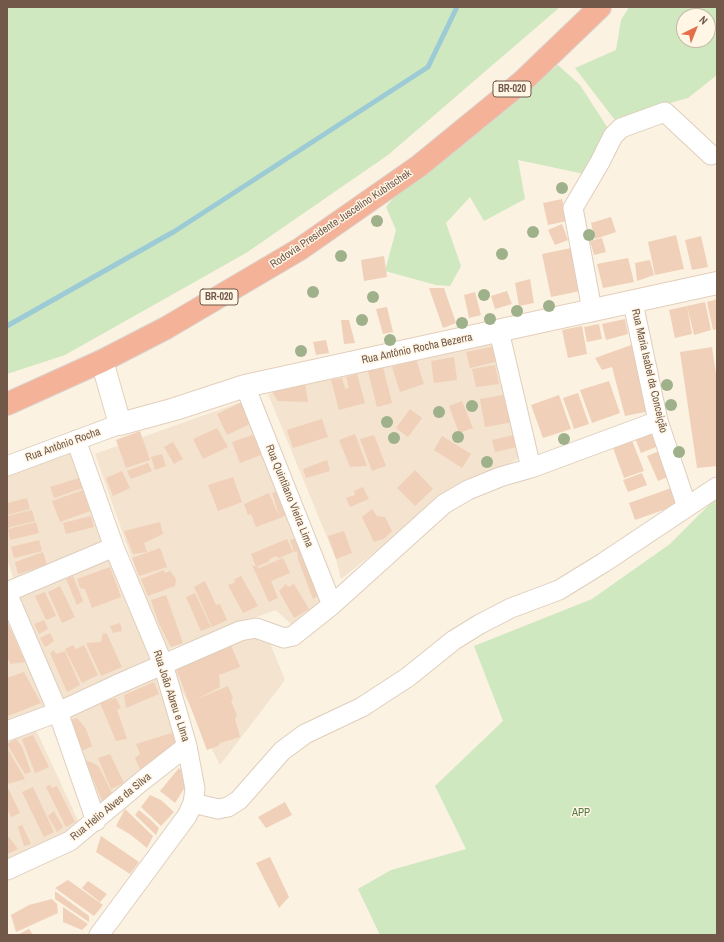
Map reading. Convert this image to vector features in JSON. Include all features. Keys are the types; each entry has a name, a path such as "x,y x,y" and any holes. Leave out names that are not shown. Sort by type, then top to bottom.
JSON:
{"highway":[{"name":"Rodovia Presidente Juscelino Kubitschek","path":"7,404 102,361 166,328 300,249 419,166 523,80 600,7"}],"street":[{"path":"592,310 573,208 600,162 613,136 621,128 664,112 711,155"},
{"name":"Rua Antônio Rocha Bezerra","path":"120,424 175,409 245,386 717,283"},
{"name":"Rua Maria Isabel da Conceição","path":"633,302 658,421 687,507"},
{"path":"499,331 531,468"},
{"path":"102,361 120,424"},
{"name":"Rua Quintilano Vieira Lima","path":"245,386 332,605"},
{"path":"7,731 58,712 116,684 240,631 256,628 284,638 293,636 332,605 444,504 468,490 500,477 531,468 658,421"},
{"name":"Rua Antônio Rocha","path":"7,466 120,424"},
{"name":"Rua João Abreu e LIma","path":"76,440 114,547 162,664 187,746 195,789 193,803 187,816 99,935"},
{"path":"193,803 218,809 228,807 239,800 282,751 305,734 362,707 408,677 454,640 480,624 512,608 559,590 603,564 717,487"},
{"path":"96,821 58,712 7,593 114,547"},
{"name":"Rua Helio Alves da Silva","path":"7,870 70,841 187,746"}],"shaded area":[{"path":"498,337 525,454 409,525 341,579 336,559 268,394"},
{"path":"244,401 324,604 293,626 276,610 164,651 95,454"},
{"path":"72,449 104,541 14,580 7,559 7,475"},
{"path":"111,556 155,661 61,703 19,596"},
{"path":"7,621 47,706 7,721"},
{"path":"265,631 285,680 220,765 170,667"},
{"path":"156,667 178,743 99,810 67,715"},
{"path":"36,730 81,827 7,862 7,742"}],"green space":[{"path":"7,7 560,7 388,155 246,253 65,355 7,374"},
{"path":"629,7 717,7 717,75 688,98 663,105 621,128 575,68 616,50 621,20"},
{"path":"558,65 580,85 613,136 589,175 518,160 525,199 484,221 470,197 446,223 461,266 450,286 436,285 385,271 396,230 386,207 423,162 487,122"},
{"name":"APP","path":"715,499 717,501 717,935 380,935 358,889 391,870 466,849 435,786 503,721 474,646 592,599 670,544"}],"building":[{"path":"562,199 567,221 548,225 543,203"},
{"path":"611,217 616,232 595,239 591,223"},
{"path":"562,224 568,240 555,245 548,230"},
{"path":"676,235 684,269 655,275 648,242"},
{"path":"701,236 708,267 692,270 685,240"},
{"path":"602,238 606,252 594,255 590,241"},
{"path":"571,248 580,291 551,297 542,254"},
{"path":"384,256 387,277 364,281 361,260"},
{"path":"628,258 634,282 603,288 597,264"},
{"path":"650,260 654,275 637,281 635,263"},
{"path":"530,279 534,303 519,306 515,283"},
{"path":"429,288 444,288 456,323 443,328"},
{"path":"507,291 512,304 495,309 491,296"},
{"path":"475,292 481,315 469,318 464,295"},
{"path":"717,299 717,329 713,330 707,302"},
{"path":"705,302 711,330 694,335 687,306"},
{"path":"687,306 692,334 675,338 669,310"},
{"path":"387,307 393,332 383,334 376,309"},
{"path":"625,319 628,334 606,340 602,324"},
{"path":"341,320 349,320 355,343 344,344"},
{"path":"599,324 602,339 587,342 584,327"},
{"path":"582,326 587,354 568,358 562,330"},
{"path":"326,340 329,353 316,355 313,342"},
{"path":"634,344 650,411 625,416 612,367 602,370 595,358"},
{"path":"496,346 499,361 470,368 466,352"},
{"path":"712,347 717,380 717,466 697,468 680,352"},
{"path":"454,357 457,380 434,383 431,361"},
{"path":"416,359 424,384 400,392 392,367"},
{"path":"495,365 499,384 476,387 472,369"},
{"path":"383,367 392,403 377,407 368,371"},
{"path":"357,374 365,403 339,410 331,380 342,378 345,389 349,388 346,377"},
{"path":"609,381 620,413 592,423 580,390"},
{"path":"305,384 308,402 278,401 271,390"},
{"path":"578,393 589,424 574,429 563,398"},
{"path":"509,394 514,422 485,427 480,399"},
{"path":"559,395 571,429 543,438 531,405"},
{"path":"244,401 254,422 227,435 217,414"},
{"path":"462,401 473,428 459,433 449,406"},
{"path":"410,409 422,418 408,437 396,428"},
{"path":"322,419 328,437 293,448 287,430"},
{"path":"217,428 228,447 203,459 193,439"},
{"path":"140,431 150,460 126,468 116,440"},
{"path":"655,431 661,445 641,453 635,438"},
{"path":"261,432 269,452 240,463 232,442"},
{"path":"355,434 367,466 350,467 339,440"},
{"path":"518,434 521,446 495,452 492,440"},
{"path":"374,435 386,466 372,471 360,439"},
{"path":"442,436 471,454 462,468 434,450"},
{"path":"631,438 644,471 624,478 612,445"},
{"path":"173,442 183,459 174,464 164,447"},
{"path":"662,450 672,475 658,481 647,456"},
{"path":"162,454 166,466 155,470 151,457"},
{"path":"327,460 330,471 306,478 303,469"},
{"path":"148,463 152,471 131,479 127,471"},
{"path":"415,470 433,489 415,506 397,488"},
{"path":"122,471 130,488 113,496 106,478"},
{"path":"642,473 647,485 628,492 623,480"},
{"path":"233,477 242,502 218,511 208,485"},
{"path":"79,478 83,488 54,498 50,487"},
{"path":"677,486 683,503 635,520 629,503"},
{"path":"363,487 369,499 350,507 346,498 355,495 354,491"},
{"path":"83,490 90,511 60,522 52,501"},
{"path":"282,490 290,513 280,518 272,493"},
{"path":"269,493 280,518 256,527 251,514 248,515 244,504"},
{"path":"27,498 30,509 7,515 7,503"},
{"path":"372,509 377,516 385,517 392,531 385,538 374,542 362,517"},
{"path":"32,510 35,521 7,528 7,516"},
{"path":"91,516 94,527 66,534 63,523"},
{"path":"36,522 39,533 10,540 8,529"},
{"path":"160,522 163,534 144,543 147,552 133,554 124,531"},
{"path":"344,531 352,553 336,559 328,536"},
{"path":"301,537 305,556 298,559 297,551 294,552 290,540"},
{"path":"287,539 293,552 279,558 275,556 268,562 256,567 251,554"},
{"path":"39,540 42,551 14,558 11,547"},
{"path":"160,548 167,567 139,576 132,558"},
{"path":"43,552 47,565 18,574 15,562"},
{"path":"309,557 323,593 313,599 298,559"},
{"path":"283,558 290,573 271,581 278,598 269,602 252,565 259,568"},
{"path":"110,567 121,597 92,608 85,589 80,588 77,579"},
{"path":"164,570 165,573 170,571 176,579 175,586 148,596 141,579"},
{"path":"73,576 83,601 77,605 66,579"},
{"path":"241,576 258,606 243,613 228,585 234,583 235,579"},
{"path":"205,581 216,605 220,604 227,620 212,627 194,587"},
{"path":"286,584 288,587 294,584 309,609 294,618 279,591"},
{"path":"60,586 75,617 62,623 48,592"},
{"path":"45,592 56,616 46,620 35,596"},
{"path":"195,593 211,627 201,631 186,597"},
{"path":"166,595 183,643 171,647 159,624 151,600"},
{"path":"44,620 48,629 39,634 34,624"},
{"path":"7,621 25,662 11,664 7,658"},
{"path":"120,623 122,631 113,633 110,626"},
{"path":"50,633 54,641 45,647 40,638"},
{"path":"103,633 107,634 122,667 101,676 86,643 101,642"},
{"path":"230,643 240,667 219,675 220,687 195,700 228,686 233,698 231,701 237,715 235,719 240,737 220,743 218,746 207,750 175,666"},
{"path":"73,645 76,649 84,645 98,675 82,683 65,649"},
{"path":"54,650 56,654 65,651 80,685 67,692 50,653"},
{"path":"24,672 41,703 8,716 7,678"},
{"path":"154,682 159,694 126,708 124,695"},
{"path":"116,698 121,708 117,710 127,739 116,741 100,703"},
{"path":"77,718 86,729 92,746 80,752 67,721"},
{"path":"175,732 178,743 140,769 135,758 140,754 136,744"},
{"path":"33,735 49,767 35,773 22,739"},
{"path":"16,739 22,747 31,772 25,774 7,744"},
{"path":"7,748 25,779 8,784 7,780"},
{"path":"110,754 124,783 111,789 98,758"},
{"path":"85,760 99,767 113,795 103,803"},
{"path":"179,768 190,779 175,803 160,791"},
{"path":"50,785 52,788 57,786 75,822 66,827 46,787"},
{"path":"7,786 20,813 11,817 7,808"},
{"path":"33,787 54,832 44,837 22,792"},
{"path":"150,795 161,800 174,812 161,826 141,807"},
{"path":"285,802 292,815 266,828 258,817"},
{"path":"125,809 153,836 147,848 131,835 116,826"},
{"path":"139,810 159,828 156,835 135,815"},
{"path":"54,811 63,827 57,832 48,816"},
{"path":"22,825 31,844 24,846 18,827"},
{"path":"101,836 139,862 130,874 96,852"},
{"path":"9,837 18,849 7,854 7,838"},
{"path":"270,857 289,897 279,908 256,863"},
{"path":"68,880 103,905 94,916 55,888"},
{"path":"88,881 107,894 100,902 82,888"},
{"path":"55,891 89,916 89,922 55,899"},
{"path":"52,899 57,904 58,913 16,932 11,915 29,905"},
{"path":"63,907 88,924 82,930 63,922"},
{"path":"29,929 33,935 17,935"}],"waterway":[{"path":"7,326 175,231 428,67 457,7"}]}
